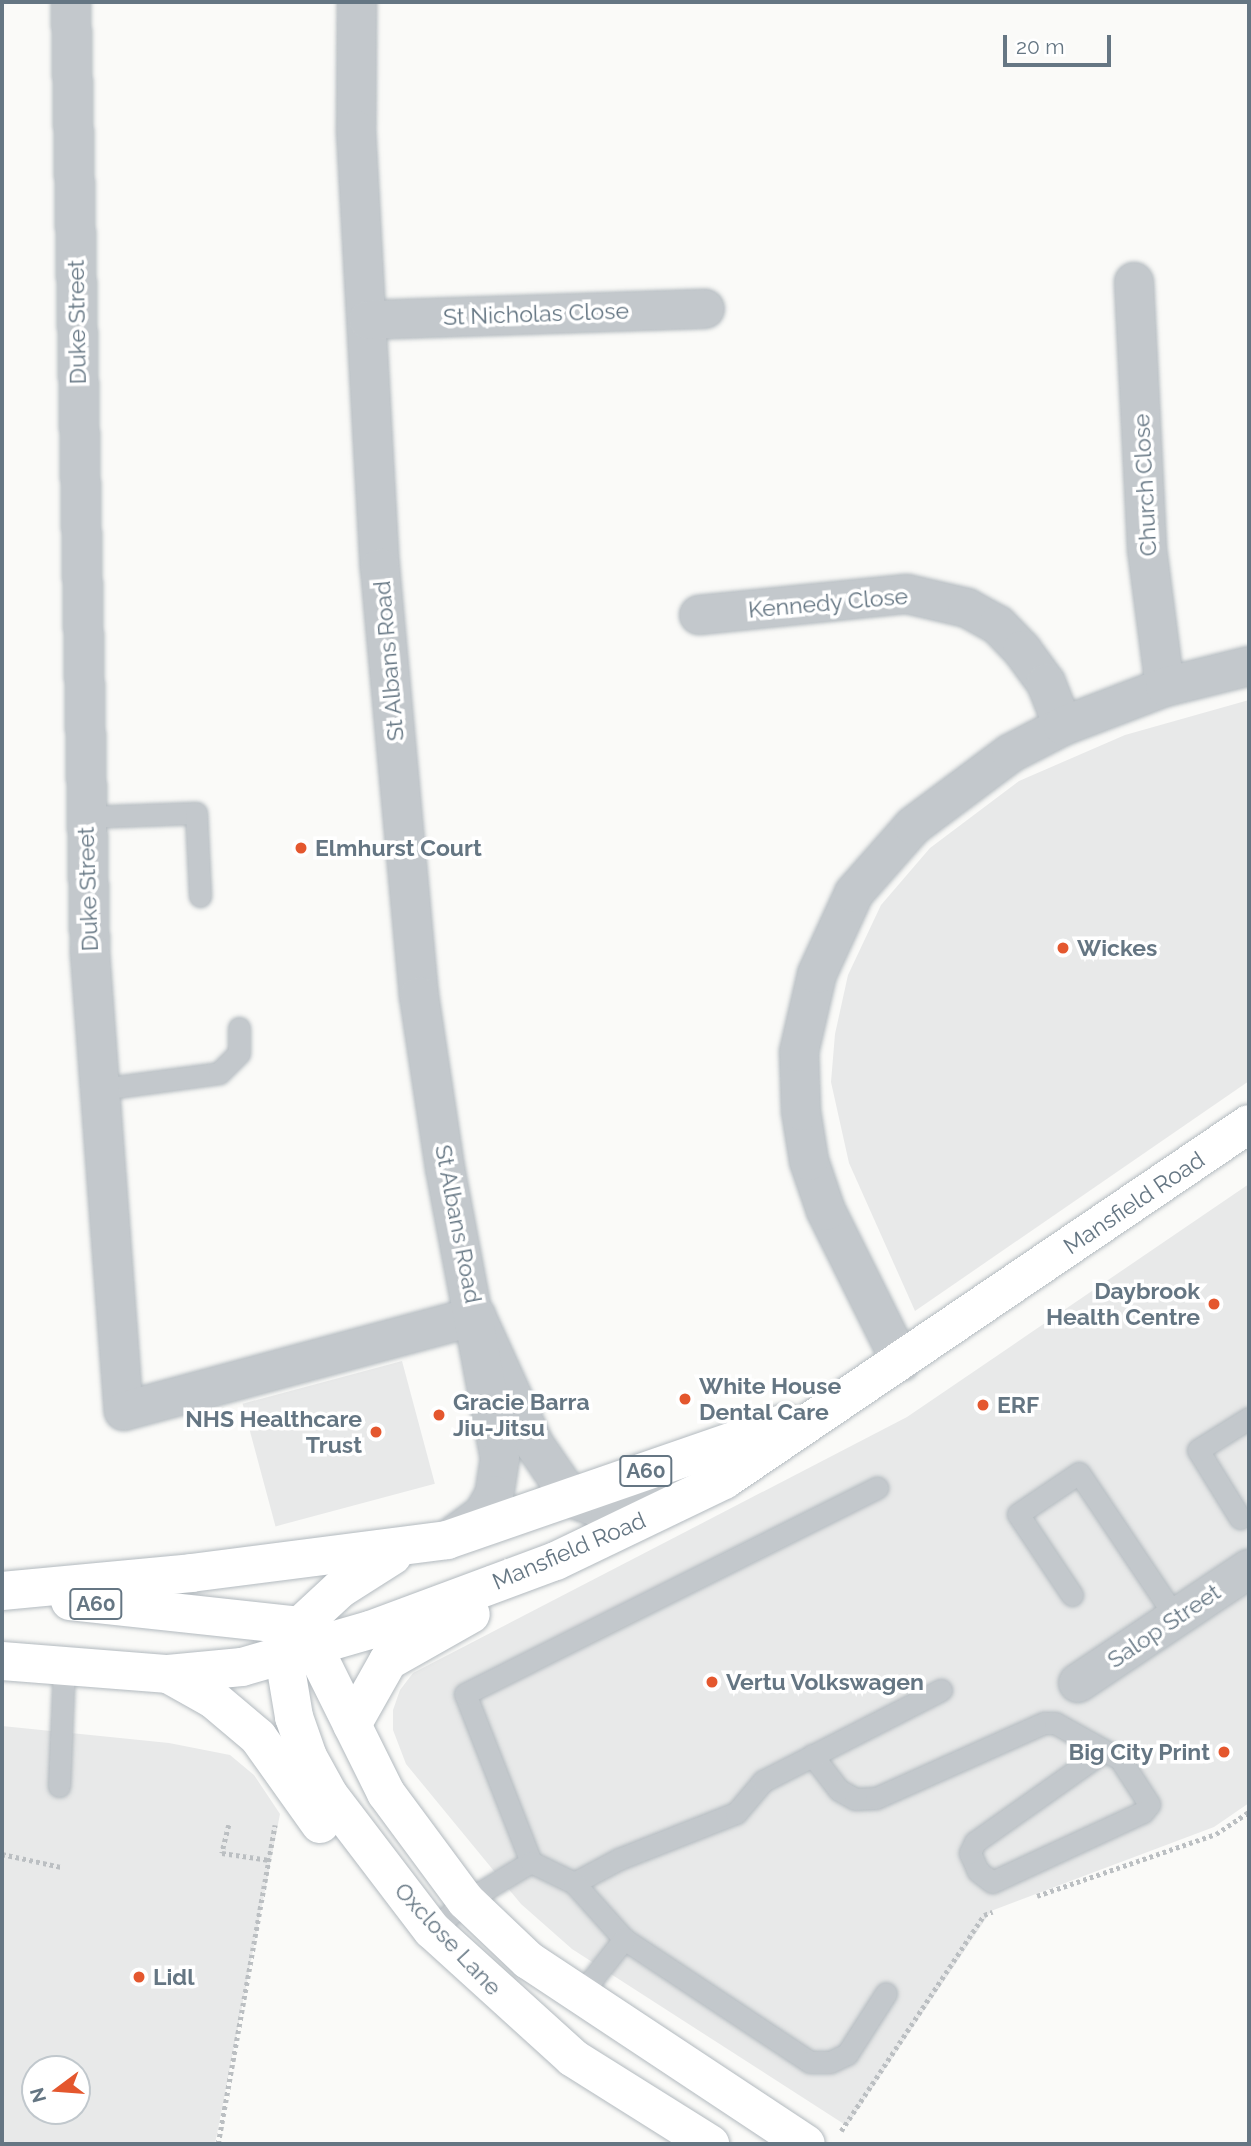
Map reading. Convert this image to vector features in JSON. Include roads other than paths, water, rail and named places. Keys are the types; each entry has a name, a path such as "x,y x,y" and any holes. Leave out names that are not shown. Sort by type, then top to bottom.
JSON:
{"main road":[{"name":"Mansfield Road","path":"2,1661 168,1674 242,1667 299,1644 556,1561 724,1480 845,1402 1249,1124"},
{"name":"Mansfield Road","path":"2,1593 408,1548 447,1540 845,1402"},
{"name":"Mansfield Road","path":"299,1644 358,1575 408,1548"},
{"name":"A60","path":"352,1725 388,1661 514,1592 556,1561"},
{"name":"Mansfield Road","path":"2,1593 299,1644"},
{"name":"Oxclose Lane","path":"299,1644 352,1725 386,1794 466,1902 528,1960 579,1996 823,2138"},
{"name":"Oxclose Lane","path":"299,1644 294,1717 308,1757 330,1795 432,1930 573,2058 710,2144"},
{"path":"168,1674 212,1699 258,1737 347,1864 401,1925 477,1999 573,2058"}],"street":[{"name":"Duke Street","path":"71,2 85,817 100,1089 124,1411 476,1316"},
{"name":"St Albans Road","path":"358,2 356,130 380,568 419,996 445,1168 476,1316 500,1458 498,1478 483,1514 447,1540"},
{"name":"Church Close","path":"1134,282 1147,549 1165,687"},
{"name":"St Nicholas Close","path":"368,320 705,309"},
{"name":"Kennedy Close","path":"699,615 907,594 957,605 998,625 1022,650 1046,683 1063,726"},
{"path":"901,1362 850,1264 809,1161 800,1052 817,974 854,893 913,826 1011,752 1063,726 1165,687 1249,666"},
{"name":"St Albans Road","path":"476,1316 534,1444 571,1497"},
{"path":"571,1497 610,1512 660,1494 724,1480"},
{"name":"Salop Street","path":"1078,1683 1249,1569"}],"lane":[{"path":"85,817 196,813 200,896"},
{"path":"100,1089 219,1073 239,1053 239,1028"},
{"path":"1240,1518 1198,1450 1249,1418"},
{"path":"1072,1595 1018,1514 1080,1473 1176,1618"},
{"path":"877,1488 465,1694 531,1862 574,1882 624,1939 810,2062 830,2062 846,2054 886,1993"},
{"path":"59,1786 64,1666"},
{"path":"574,1882 619,1859 736,1813 762,1781 942,1689"},
{"path":"812,1755 839,1790 855,1799 877,1798 1044,1723 1055,1723 1120,1759 1149,1804 1143,1812 1004,1879 992,1882 978,1871 970,1853 975,1842 1104,1751"},
{"path":"432,1930 466,1902 531,1862"},
{"path":"579,1996 624,1939"}],"place":[{"name":"Elmhurst Court","path":"301,848"},
{"name":"Wickes","path":"1063,948"},
{"name":"Daybrook Health Centre","path":"1214,1304"},
{"name":"White House Dental Care","path":"685,1399"},
{"name":"ERF","path":"983,1405"},
{"name":"Gracie Barra Jiu-Jitsu","path":"439,1415"},
{"name":"NHS Healthcare Trust","path":"376,1432"},
{"name":"Vertu Volkswagen","path":"712,1682"},
{"name":"Big City Print","path":"1224,1752"},
{"name":"Lidl","path":"139,1977"}]}
